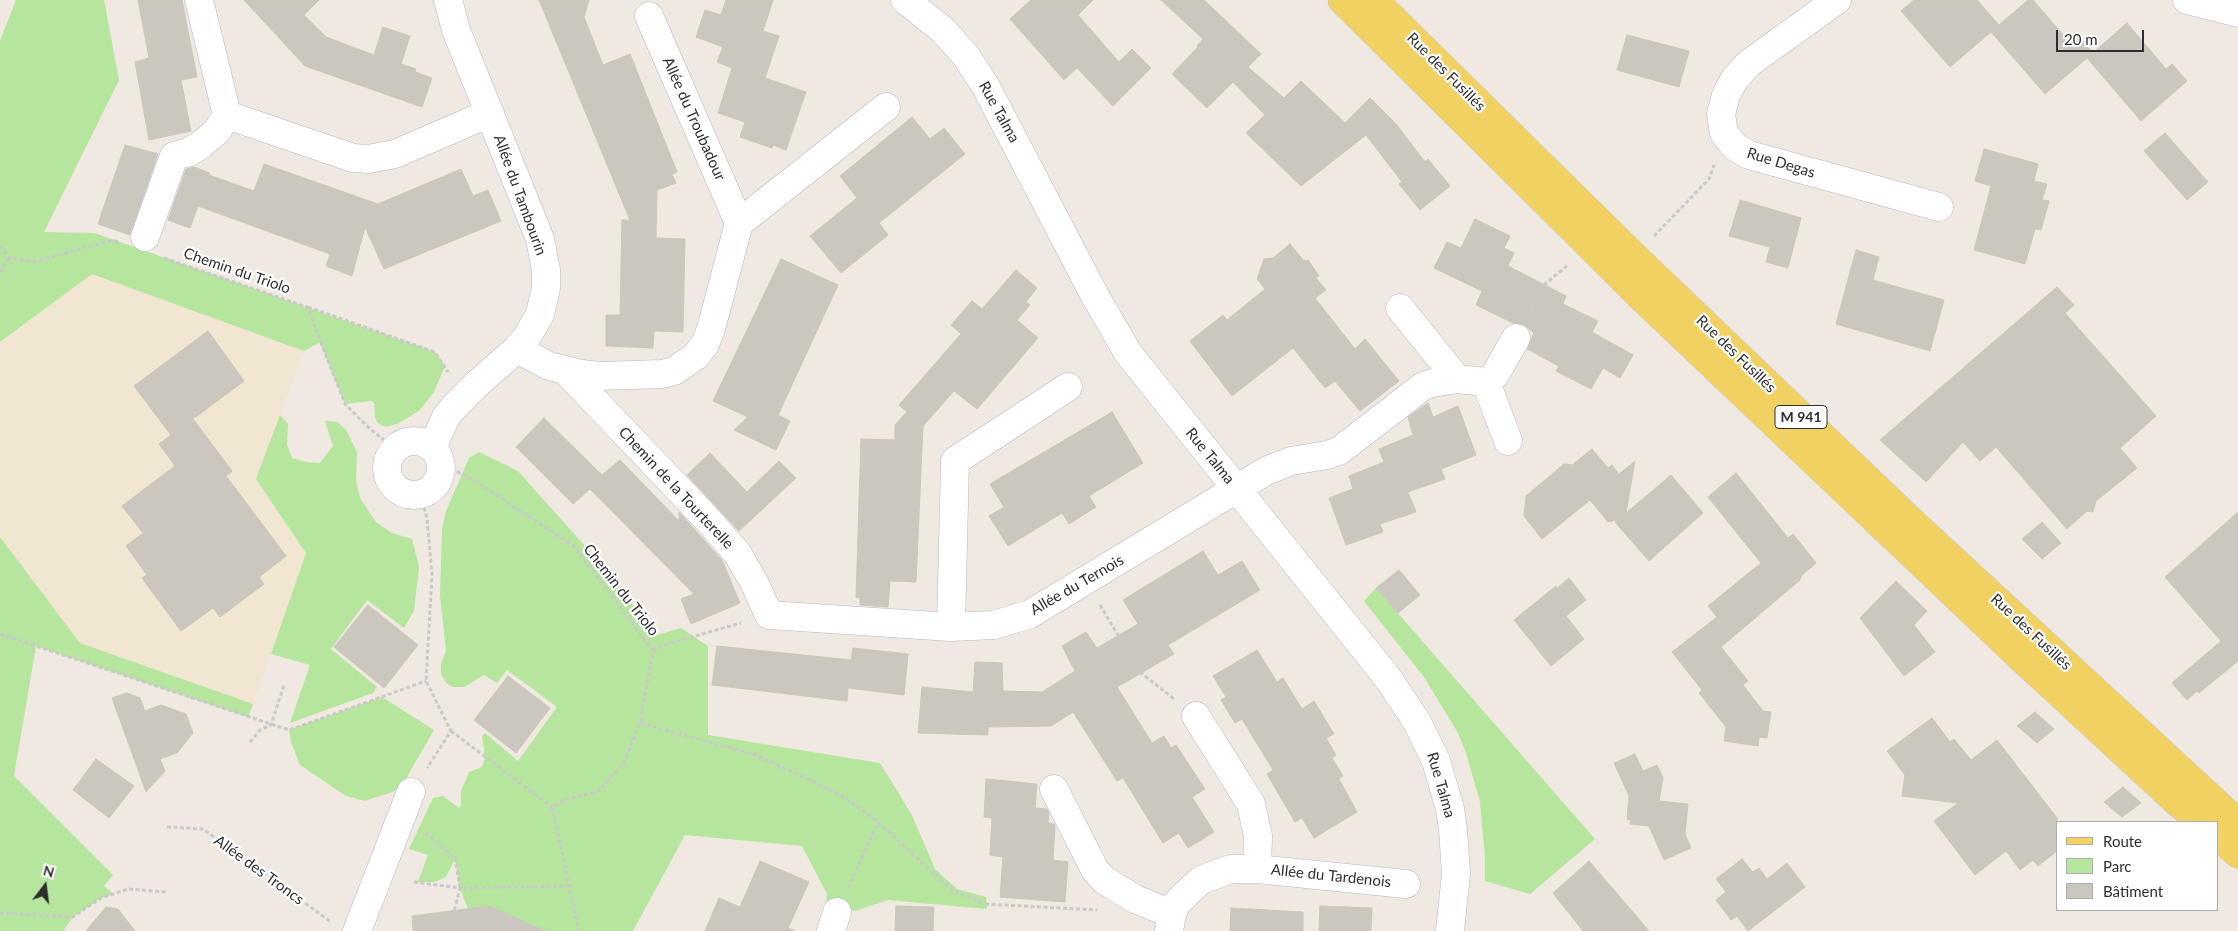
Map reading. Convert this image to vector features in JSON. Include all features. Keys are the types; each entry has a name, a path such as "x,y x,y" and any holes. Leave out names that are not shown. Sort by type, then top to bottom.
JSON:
{"main road":[{"name":"Rue des Fusillés","path":"1342,0 1641,297 2020,657 2200,821"},
{"name":"Rue des Fusillés","path":"1374,0 1554,179 1907,517 2238,823"},
{"path":"2218,836 2238,854"}],"street":[{"path":"142,246 174,156 189,152 202,144 217,131 226,115 199,0"},
{"name":"Allée du Tambourin","path":"420,495 429,491 436,484 440,475 436,457 446,417 463,397 527,337 540,314 546,288 546,270 540,239 456,30 447,0"},
{"name":"Rue Talma","path":"905,0 942,30 966,56 986,85 1112,328 1128,352 1387,677 1428,742 1436,761 1450,809 1456,854 1450,931"},
{"path":"1724,133 1721,114 1726,95 1734,80 1748,64 1837,0"},
{"path":"2186,0 2238,13"},
{"name":"Allée du Troubadour","path":"648,16 739,223"},
{"path":"516,349 549,366 566,371 599,376 662,374 674,371 696,356 705,344 711,329 739,223 886,107"},
{"path":"226,115 353,158 368,160 394,154 490,113"},
{"name":"Rue Degas","path":"1724,133 1735,147 1750,155 1938,207"},
{"path":"1400,308 1457,379"},
{"path":"1508,441 1486,382 1495,375 1516,338"},
{"name":"Chemin de la Tourterelle","path":"566,371 737,553 754,582 769,615"},
{"name":"Allée du Ternois","path":"951,627 994,625 1030,614 1279,465 1339,451 1422,387 1444,380 1457,379 1486,382"},
{"path":"769,615 951,627 955,461 1068,387"},
{"path":"420,495 400,492 393,485 388,476 387,466 389,457 403,443 413,441 423,443 436,457"},
{"name":"Allée du Tardenois","path":"1196,716 1251,804 1258,836 1257,869"},
{"name":"Allée du Tardenois","path":"1054,789 1095,870 1104,880 1171,922 1177,903 1202,880 1232,869 1257,869 1406,884"},
{"path":"347,928 407,802"}],"path":[{"path":"1651,240 1710,179 1724,133"},
{"name":"Chemin du Triolo","path":"9,258 33,262 113,240 142,246 307,307 344,404 395,449"},
{"path":"0,246 9,258 0,273"},
{"path":"1516,338 1545,284 1571,262"},
{"path":"307,307 435,352 463,397"},
{"name":"Chemin du Triolo","path":"436,457 575,547 653,650 640,723 625,761 599,790 562,801 552,807"},
{"path":"420,495 427,518 432,575 426,681 450,731 552,807 579,931"},
{"path":"1086,581 1140,672 1196,716"},
{"path":"653,650 667,644 769,615"},
{"path":"0,634 289,730 426,681"},
{"path":"250,742 260,730 271,725 284,685"},
{"path":"640,723 756,755 840,795 878,822 952,890 985,904 1103,910"},
{"path":"450,731 407,802 455,858 460,888 454,911"},
{"path":"834,922 878,822"},
{"name":"Allée des Troncs","path":"167,827 203,829 347,928"},
{"path":"414,882 460,888 568,886"},
{"path":"0,913 73,917 100,898 128,889 166,892"}],"shaded area":[{"path":"92,274 304,351 256,479 306,553 253,704 80,643 0,537 0,342"}],"green space":[{"path":"16,0 104,0 119,80 44,232 94,233 435,352 445,366 434,392 420,410 399,423 386,427 381,425 375,417 374,402 345,404 320,342 304,351 92,274 0,342 0,41"},
{"path":"280,415 288,424 287,445 292,458 307,462 320,463 333,446 325,421 337,422 346,430 357,452 356,481 360,498 376,522 392,533 412,539 419,567 414,611 404,628 367,600 331,649 377,687 373,693 290,723 310,665 271,654 306,553 256,479"},
{"path":"479,452 518,471 617,582 654,636 681,628 708,646 708,735 880,763 912,815 935,869 957,889 986,897 987,909 888,900 855,911 826,905 827,894 802,846 685,835 633,931 545,931 489,906 468,909 460,888 455,859 446,877 435,882 418,882 428,855 409,849 433,798 443,796 459,808 461,806 461,791 469,772 482,767 485,757 482,736 485,733 518,761 557,707 507,670 497,683 484,675 464,687 453,687 446,683 441,674 441,663 446,651 440,595 442,529 446,511 469,458"},
{"path":"0,537 80,643 253,704 248,717 36,646 14,776 113,875 104,886 114,894 101,898 73,917 63,931 0,931"},
{"path":"1376,588 1595,839 1530,894 1485,881 1480,802 1466,753 1458,733 1424,677 1364,601"},
{"path":"382,697 434,730 404,782 395,791 365,801 346,796 300,765 291,742 289,730"}],"building":[{"path":"138,0 182,0 197,77 181,80 191,131 149,140 135,62 149,58"},
{"path":"244,0 319,0 304,15 326,37 374,55 383,27 410,36 401,64 416,69 415,72 432,78 422,107 305,66"},
{"path":"539,0 589,0 584,17 603,65 630,54 677,172 672,174 676,183 657,190 656,238 685,239 683,332 654,331 653,348 606,346 606,315 620,315 622,220 630,220"},
{"path":"726,0 773,0 763,31 779,36 765,78 806,92 786,150 773,145 772,148 740,137 745,122 718,113 732,68 717,62 723,47 696,37 705,10 721,15"},
{"path":"1031,0 1093,0 1078,15 1119,62 1132,49 1151,68 1113,106 1077,68 1064,80 1010,19"},
{"path":"1161,0 1204,0 1261,54 1248,67 1284,98 1301,81 1345,123 1370,98 1396,124 1425,162 1428,159 1450,186 1420,210 1399,184 1402,182 1366,135 1301,186 1246,133 1265,115 1233,82 1207,108 1172,74 1198,47 1203,39"},
{"path":"1914,0 1977,0 1999,25 2028,0 2033,0 2070,43 2078,36 2093,53 2045,94 1991,32 1950,67 1901,11"},
{"path":"2127,23 2166,69 2172,64 2187,81 2141,121 2087,58"},
{"path":"1627,35 1689,51 1679,87 1617,70"},
{"path":"912,117 930,139 944,128 965,154 879,223 888,235 841,273 810,236 857,198 840,176"},
{"path":"2165,133 2208,182 2187,200 2144,151"},
{"path":"125,145 158,154 130,235 98,224"},
{"path":"1984,149 2038,164 2034,181 2047,184 2042,200 2049,201 2041,230 2035,229 2025,264 1974,250 1991,186 1975,181"},
{"path":"264,164 378,204 461,169 473,196 488,190 501,221 384,269 365,227 352,276 326,266 330,254 198,206 190,228 168,220 186,169 194,167 210,173 209,175 254,191"},
{"path":"1740,200 1801,218 1788,268 1766,262 1770,247 1729,236"},
{"path":"1475,219 1510,236 1504,248 1514,253 1508,266 1566,296 1563,304 1598,321 1592,332 1633,355 1620,378 1603,368 1591,389 1556,371 1559,366 1527,349 1534,333 1524,325 1513,323 1476,305 1482,291 1434,268 1447,242 1461,248"},
{"path":"1290,244 1304,261 1308,260 1319,276 1316,278 1326,290 1315,298 1355,349 1365,339 1399,381 1360,411 1335,381 1325,388 1293,348 1232,396 1190,341 1223,315 1227,320 1265,289 1257,279 1264,259 1273,258"},
{"path":"1856,250 1879,257 1873,280 1944,300 1930,351 1836,324"},
{"path":"781,259 838,285 778,415 790,421 776,450 734,430 748,417 713,401"},
{"path":"1016,270 1037,288 1026,302 1030,305 1017,320 1038,338 977,409 954,391 923,426 916,582 890,581 888,607 860,605 860,598 856,597 861,439 895,440 895,425 907,412 899,405 961,334 951,325 972,301 982,309"},
{"path":"2057,287 2074,305 2065,313 2156,416 2120,448 2137,468 2096,501 2093,512 2087,511 2067,529 1996,447 1980,461 1963,442 1926,482 1880,440"},
{"path":"208,331 244,381 193,419 232,471 226,476 286,556 259,577 264,584 220,617 213,608 181,631 142,578 147,575 126,546 143,533 122,506 175,466 159,444 171,435 134,386"},
{"path":"1428,403 1433,417 1458,406 1476,455 1441,469 1445,479 1408,492 1416,512 1380,524 1383,532 1346,545 1329,498 1353,489 1349,476 1384,462 1379,449 1413,435 1408,417"},
{"path":"1112,412 1143,463 1089,496 1096,507 1069,524 1062,513 1008,546 989,516 1004,507 990,484"},
{"path":"544,418 602,475 620,460 679,521 679,512 722,560 740,603 691,624 681,599 694,594 590,489 573,504 516,447"},
{"path":"1592,449 1608,468 1612,465 1619,474 1635,461 1626,513 1671,475 1703,513 1649,561 1615,522 1620,519 1608,522 1590,500 1542,539 1524,516 1526,496 1564,464 1572,465"},
{"path":"710,453 747,492 779,461 796,478 739,531 687,475"},
{"path":"1736,473 1788,538 1793,534 1816,563 1802,575 1800,580 1721,647 1748,681 1743,685 1763,711 1771,712 1767,738 1759,737 1758,746 1724,741 1726,727 1699,693 1702,690 1672,652 1717,617 1708,606 1761,563 1708,497"},
{"path":"2238,512 2238,661 2199,693 2197,691 2187,700 2172,683 2221,641 2165,577"},
{"path":"2042,522 2061,543 2042,559 2022,539"},
{"path":"1203,551 1218,575 1242,561 1260,590 1168,645 1174,654 1117,687 1152,743 1164,736 1171,748 1176,745 1205,789 1192,797 1214,832 1188,848 1179,833 1163,843 1123,778 1117,781 1073,712 1051,726 988,727 988,735 918,733 922,687 973,692 975,662 1002,663 1003,691 1042,692 1075,671 1062,646 1086,632 1097,648 1138,624 1123,600"},
{"path":"1399,570 1420,595 1398,613 1376,588"},
{"path":"1569,578 1586,600 1566,616 1584,639 1551,666 1514,620 1556,586 1557,588"},
{"path":"1896,581 1927,611 1914,625 1935,652 1904,676 1860,618"},
{"path":"368,605 418,645 384,688 334,647"},
{"path":"717,646 851,660 853,648 908,654 904,695 848,688 847,701 712,685"},
{"path":"1257,650 1277,682 1283,678 1302,709 1314,701 1334,734 1326,738 1336,755 1332,758 1343,776 1339,779 1357,812 1314,838 1302,818 1295,822 1267,774 1273,770 1242,719 1235,723 1221,700 1226,697 1213,676"},
{"path":"508,676 550,708 516,753 474,720"},
{"path":"127,693 140,698 145,711 161,705 186,714 193,733 177,753 160,759 165,771 146,792 112,698"},
{"path":"2035,712 2054,729 2037,743 2017,726"},
{"path":"1932,718 1950,742 1954,739 1971,760 1997,740 2057,818 2056,852 2038,866 2033,860 2020,870 2006,851 1975,875 1934,821 1958,803 1902,796 1905,775 1887,751"},
{"path":"1635,754 1643,771 1657,765 1663,778 1659,801 1688,804 1685,834 1691,848 1664,860 1649,826 1630,824 1631,820 1627,819 1629,796 1614,763"},
{"path":"96,759 134,786 109,818 73,790"},
{"path":"986,779 1037,784 1035,808 1047,809 1049,813 1048,823 1055,826 1053,860 1068,862 1065,902 1000,897 1003,857 990,855 992,818 984,817"},
{"path":"2123,787 2141,803 2122,817 2104,802"},
{"path":"1742,859 1753,872 1759,868 1767,879 1787,863 1805,887 1748,931 1737,916 1731,920 1716,900 1726,892 1716,879"},
{"path":"760,861 809,882 788,928 795,931 705,931 719,898 740,907"},
{"path":"1589,861 1649,931 1583,931 1553,893"},
{"path":"489,906 545,931 413,931 412,916"},
{"path":"896,906 934,907 933,931 895,931"},
{"path":"1320,906 1372,908 1371,931 1319,931"},
{"path":"106,907 118,909 135,931 86,931"},
{"path":"1231,908 1303,912 1303,931 1230,931"}]}
